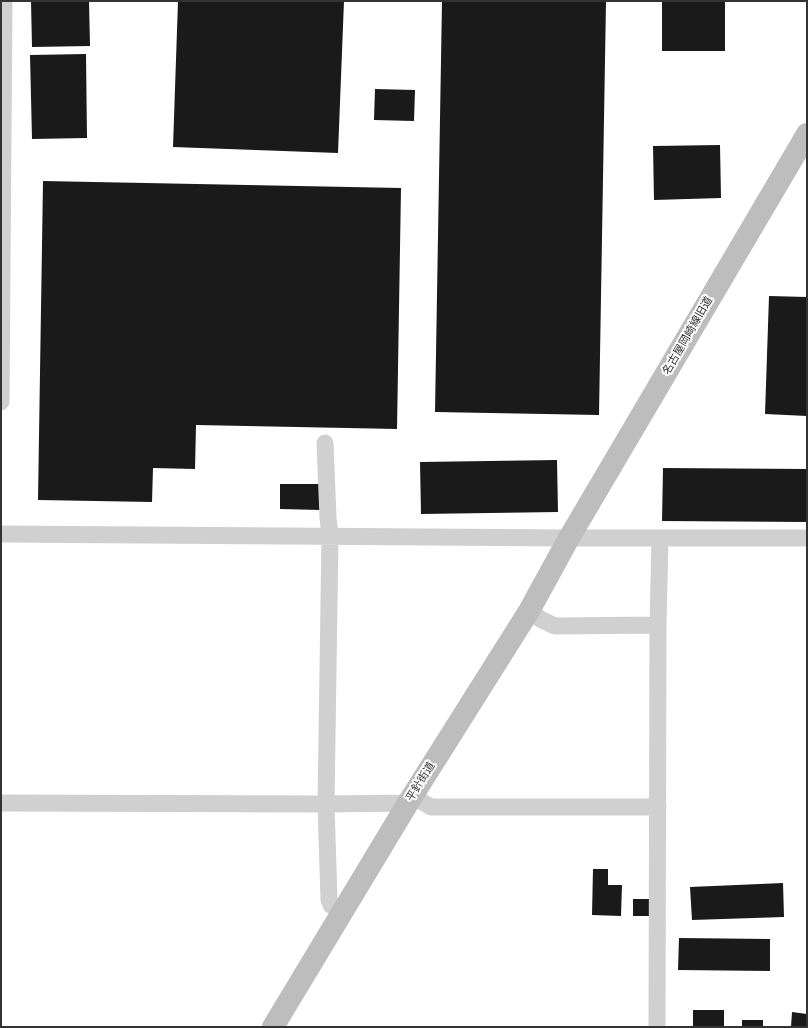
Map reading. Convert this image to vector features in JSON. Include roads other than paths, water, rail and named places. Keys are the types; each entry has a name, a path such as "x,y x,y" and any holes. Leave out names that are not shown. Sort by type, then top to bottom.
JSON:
{"street":[{"path":"1,402 4,1"},
{"name":"名古屋岡崎線旧道","path":"569,538 807,134"},
{"path":"325,443 330,535 326,804 329,900 331,905 342,912"},
{"path":"1,534 807,538"},
{"name":"平針街道","path":"273,1027 410,799 529,611 569,538"},
{"path":"657,1027 658,625 660,538"},
{"path":"529,611 542,620 555,626 658,625"},
{"path":"1,803 326,804 410,799 431,807 658,807"}]}
